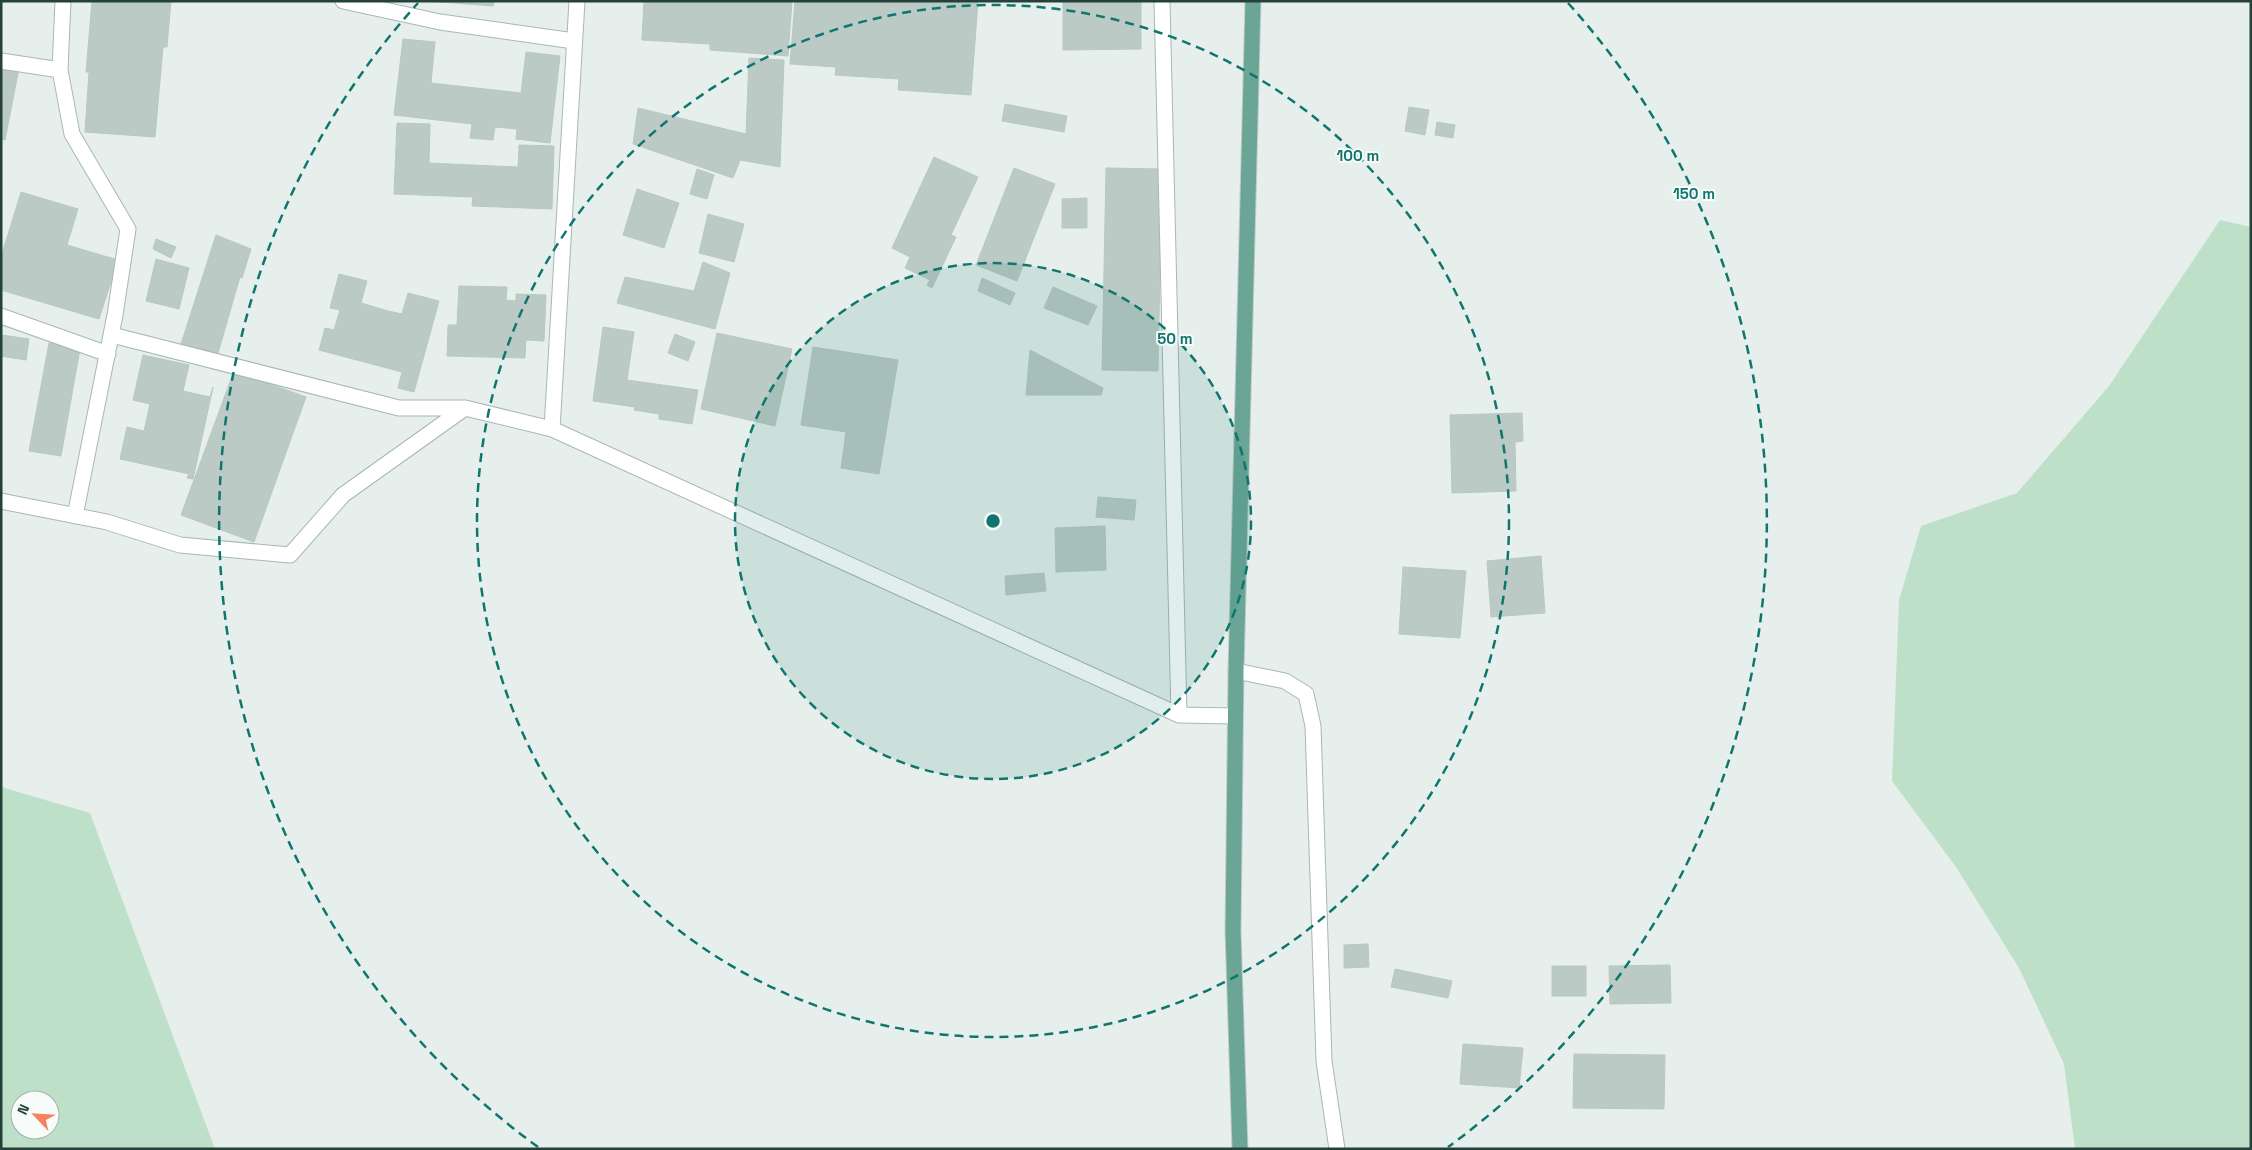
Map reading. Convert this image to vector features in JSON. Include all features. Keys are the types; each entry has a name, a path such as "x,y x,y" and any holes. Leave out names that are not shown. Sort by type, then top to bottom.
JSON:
{"main road":[{"path":"1240,1149 1234,931 1235,716 1253,1"}],"street":[{"path":"63,1 60,70 72,134 128,229 112,335 75,516"},
{"path":"343,1 440,22 574,41"},
{"path":"552,429 577,1"},
{"path":"1162,1 1179,715"},
{"path":"1,61 60,70"},
{"path":"1,316 108,354"},
{"path":"112,335 399,408 466,408 552,429 1179,715 1235,716"},
{"path":"1,501 107,522 180,545 290,555 343,495 466,408"},
{"path":"1236,671 1285,681 1306,694 1314,726 1324,1060 1337,1149"}],"green space":[{"path":"2220,220 2251,227 2251,1149 2075,1149 2064,1064 2019,968 1956,867 1892,781 1899,600 1921,526 2017,493 2109,386"},
{"path":"1,787 90,813 215,1149 1,1149"}],"building":[{"path":"92,1 171,1 167,47 163,47 155,137 85,132 89,72 86,72"},
{"path":"427,1 494,1 493,6"},
{"path":"644,1 792,1 788,56 710,50 710,44 642,40"},
{"path":"795,1 978,1 971,95 898,90 899,79 835,75 836,67 790,64"},
{"path":"1063,1 1141,1 1141,49 1063,50"},
{"path":"403,39 435,42 431,83 521,93 526,52 560,56 550,143 516,139 517,129 495,127 493,140 470,138 472,124 394,115"},
{"path":"749,58 784,60 780,167 740,160 733,178 633,144 638,108 746,134"},
{"path":"1,59 20,63 5,140 1,139"},
{"path":"1005,104 1067,116 1064,132 1002,121"},
{"path":"1409,107 1429,110 1425,135 1405,131"},
{"path":"1437,122 1455,125 1453,138 1435,135"},
{"path":"397,123 430,124 429,163 518,167 519,145 554,146 552,209 472,206 473,197 394,194"},
{"path":"934,157 978,177 951,235 956,237 932,288 927,285 930,280 905,268 910,257 892,248"},
{"path":"1014,168 1055,184 1017,281 976,265"},
{"path":"1106,168 1162,169 1158,371 1102,370"},
{"path":"697,169 714,175 707,199 690,194"},
{"path":"637,189 679,203 664,248 623,235"},
{"path":"21,192 78,209 67,245 118,260 99,319 1,290 1,257"},
{"path":"1087,198 1087,228 1062,228 1062,199"},
{"path":"708,214 744,224 734,262 699,253"},
{"path":"216,235 251,249 242,278 240,277 216,360 180,347"},
{"path":"156,239 176,247 171,258 153,249"},
{"path":"156,259 189,268 179,309 146,301"},
{"path":"703,262 730,273 715,329 617,303 625,277 694,291"},
{"path":"339,274 367,281 361,303 388,311 402,314 408,293 439,301 414,392 398,388 402,372 319,350 325,328 334,330 340,310 330,308"},
{"path":"982,278 1015,293 1010,305 978,291"},
{"path":"459,286 507,287 506,300 516,301 516,294 546,295 544,341 526,340 525,358 447,356 448,325 457,325"},
{"path":"1053,287 1097,306 1088,325 1044,308"},
{"path":"603,327 634,332 627,380 698,390 692,424 659,419 659,414 634,410 635,407 593,401"},
{"path":"717,333 792,349 775,426 701,409"},
{"path":"675,334 695,342 688,361 668,353"},
{"path":"2,335 29,339 26,360 1,356"},
{"path":"49,343 80,349 61,456 29,451"},
{"path":"813,347 898,360 879,474 841,468 846,432 801,425"},
{"path":"1030,350 1103,388 1101,395 1026,395"},
{"path":"143,355 189,365 183,391 210,397 213,387 193,479 187,478 189,474 120,459 127,427 144,431 150,404 133,400"},
{"path":"234,371 306,397 254,542 181,515"},
{"path":"1522,413 1523,441 1515,442 1516,491 1452,493 1450,415"},
{"path":"1098,497 1136,500 1134,520 1096,517"},
{"path":"1105,526 1106,570 1056,572 1055,528"},
{"path":"1541,556 1545,613 1491,617 1487,561"},
{"path":"1403,567 1466,571 1460,638 1399,634"},
{"path":"1044,573 1046,591 1006,595 1005,576"},
{"path":"1368,944 1369,967 1344,968 1344,945"},
{"path":"1670,965 1671,1003 1610,1004 1609,966"},
{"path":"1552,966 1586,966 1586,996 1552,996"},
{"path":"1395,969 1452,981 1448,998 1391,987"},
{"path":"1463,1044 1523,1048 1519,1088 1460,1084"},
{"path":"1574,1054 1665,1055 1664,1109 1573,1108"}]}
